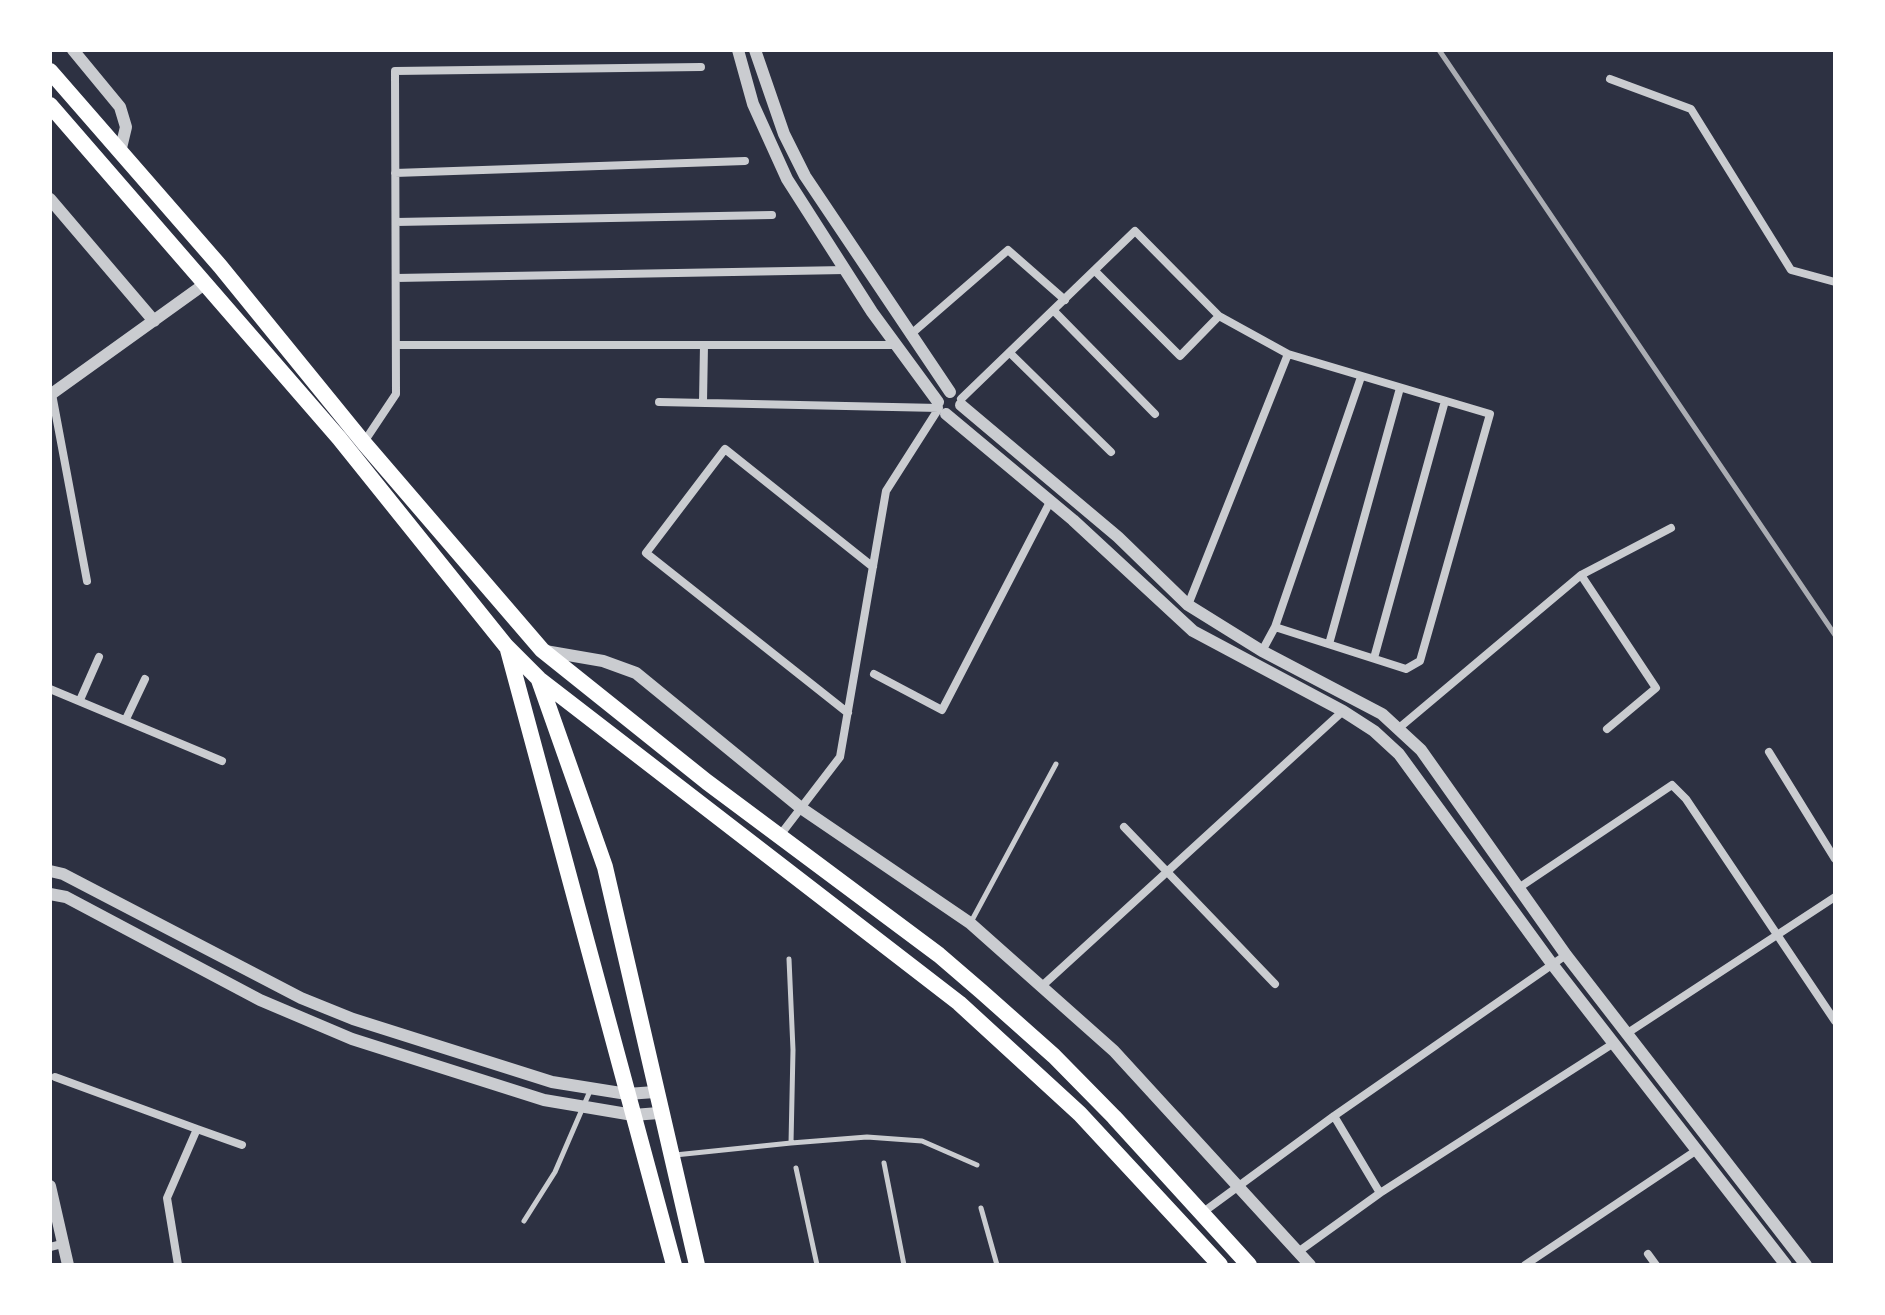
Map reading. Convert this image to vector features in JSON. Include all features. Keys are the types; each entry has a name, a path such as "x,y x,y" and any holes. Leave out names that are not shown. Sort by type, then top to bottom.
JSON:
{"main road":[{"path":"50,71 220,266 364,443 542,650 707,782 781,834 939,955 1054,1056 1249,1265"},
{"path":"50,105 339,438 506,646 539,679 959,1003 1080,1114 1220,1265"},
{"path":"506,609 506,646 674,1265"},
{"path":"542,650 539,679 605,867 659,1113 697,1265"}],"street":[{"path":"73,50 120,107 126,127 120,152"},
{"path":"738,50 753,104 777,159 845,270 941,408 1051,500 1193,631 1343,711 1374,731 1406,762 1552,964 1786,1265"},
{"path":"755,50 792,151 833,221 957,398 1096,518 1188,605 1262,651 1356,699 1399,728 1447,783 1517,889 1566,955 1806,1265"},
{"path":"364,443 396,394 395,71 701,67"},
{"path":"1610,79 1691,109 1791,270 1835,282"},
{"path":"777,159 792,151"},
{"path":"395,173 745,161"},
{"path":"50,199 154,321"},
{"path":"396,222 772,215"},
{"path":"659,402 941,408 957,412 957,398 1010,353 1135,231 1219,316 1288,354 1490,414 1420,661 1406,669 1275,627"},
{"path":"910,335 1008,250 1065,300"},
{"path":"396,278 845,270"},
{"path":"1095,271 1180,356 1219,316"},
{"path":"87,581 51,395 206,283"},
{"path":"1054,311 1155,414"},
{"path":"396,345 895,345"},
{"path":"703,402 704,345"},
{"path":"1010,353 1111,452"},
{"path":"1188,605 1288,354"},
{"path":"1262,651 1275,627 1361,377"},
{"path":"1329,644 1400,388"},
{"path":"781,834 840,757 886,491 941,408 941,395 957,398"},
{"path":"1374,658 1445,401"},
{"path":"848,713 646,553 725,449 873,567"},
{"path":"874,674 942,710 1051,500"},
{"path":"1399,728 1581,575 1671,528"},
{"path":"1581,575 1656,688 1607,729"},
{"path":"542,650 603,661 636,673 801,808 970,923 1114,1051 1310,1265"},
{"path":"80,700 99,657"},
{"path":"126,719 145,679"},
{"path":"50,689 222,761"},
{"path":"1042,986 1343,711"},
{"path":"1769,752 1835,859"},
{"path":"1517,889 1672,785 1686,799 1835,1021"},
{"path":"1124,827 1275,984"},
{"path":"50,871 63,874 301,998 448,1052 590,1090 627,1094 655,1092"},
{"path":"50,894 66,897 260,1000 322,1028 484,1082 582,1108 633,1115 659,1113"},
{"path":"1626,1034 1835,897"},
{"path":"1202,1213 1334,1116 1566,955"},
{"path":"1298,1252 1380,1193 1614,1043"},
{"path":"55,1077 242,1145"},
{"path":"1334,1116 1380,1193"},
{"path":"178,1265 167,1198 197,1129"},
{"path":"1525,1265 1697,1150"},
{"path":"50,1186 56,1246 68,1265"},
{"path":"1648,1254 1656,1265"}],"lane":[{"path":"970,923 1056,764"},
{"path":"789,959 793,1050 791,1143"},
{"path":"524,1221 555,1172 590,1090"},
{"path":"670,1156 867,1137 922,1141 977,1165"},
{"path":"884,1163 904,1265"},
{"path":"796,1168 817,1265"},
{"path":"981,1208 997,1265"}],"railway":[{"path":"1439,50 1835,635"}]}
